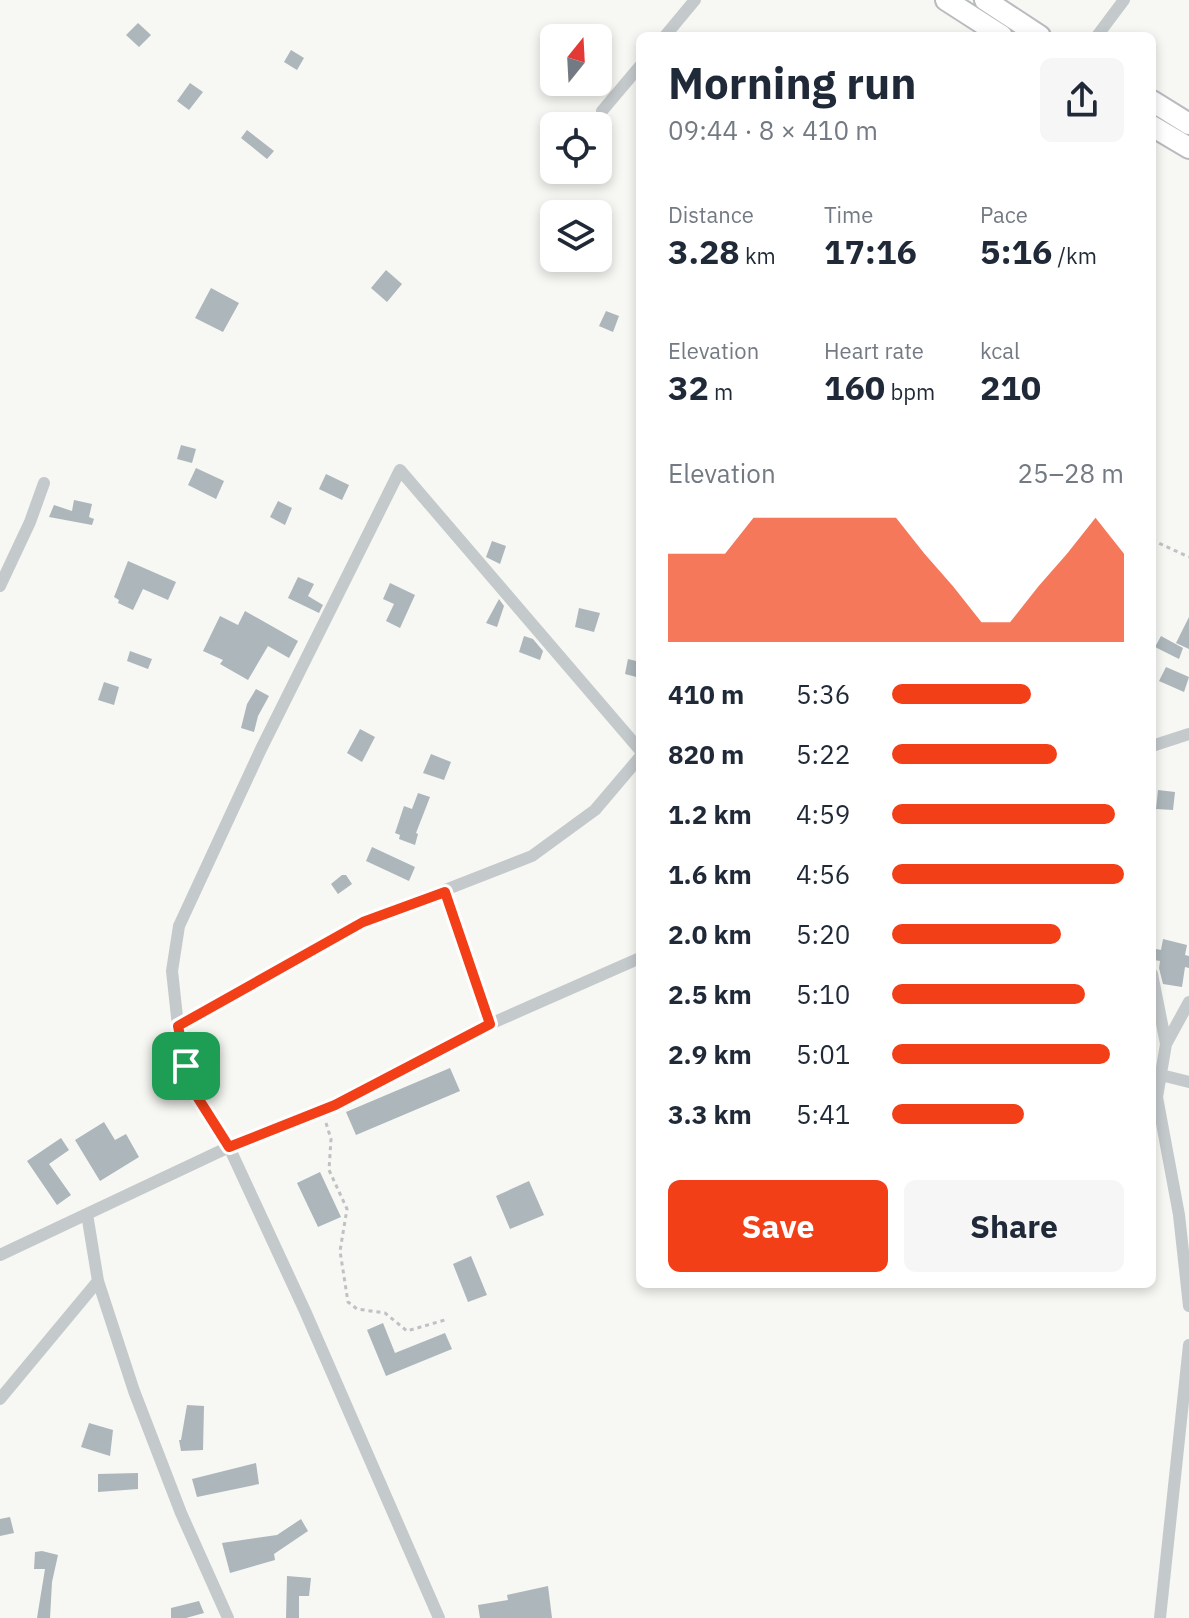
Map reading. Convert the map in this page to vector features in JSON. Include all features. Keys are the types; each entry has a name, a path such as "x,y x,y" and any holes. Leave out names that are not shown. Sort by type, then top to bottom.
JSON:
{"highway":[{"path":"946,0 996,32"},
{"path":"985,0 1034,32"},
{"path":"1156,103 1189,124"},
{"path":"1156,128 1189,148"}],"street":[{"path":"668,32 695,0"},
{"path":"1100,32 1124,0"},
{"path":"602,111 636,71"},
{"path":"439,1618 305,1311 229,1147 198,1098 186,1066 178,1026 172,971 179,926 261,749 400,470 636,745"},
{"path":"0,586 30,522 44,483"},
{"path":"1156,745 1189,734"},
{"path":"178,1026 363,922 532,856 595,810 636,762"},
{"path":"445,892 490,1024"},
{"path":"0,1255 229,1147 321,1112 490,1024 636,960"},
{"path":"1156,994 1166,1044"},
{"path":"1189,1002 1166,1044 1157,1097 1184,1216 1189,1306"},
{"path":"1161,1075 1189,1082"},
{"path":"87,1214 98,1281 134,1391 165,1473 228,1618"},
{"path":"0,1399 98,1281"},
{"path":"1160,1618 1189,1345"}],"path":[{"path":"1156,542 1189,557"},
{"path":"321,1112 331,1139 329,1170 347,1209 340,1251 348,1302 357,1309 385,1313 407,1331 448,1319"}],"building":[{"path":"138,23 151,35 139,47 126,35"},
{"path":"291,50 304,58 297,70 284,62"},
{"path":"190,83 203,92 189,110 177,101"},
{"path":"247,130 274,151 267,159 241,138"},
{"path":"386,270 402,284 387,302 371,288"},
{"path":"211,288 239,303 223,332 195,318"},
{"path":"606,311 619,316 613,332 599,326"},
{"path":"181,445 196,449 192,463 177,459"},
{"path":"196,468 224,481 216,499 188,485"},
{"path":"326,474 349,485 342,500 319,489"},
{"path":"74,500 92,504 89,517 94,519 92,525 49,517 54,505 72,511"},
{"path":"278,501 292,508 285,525 270,517"},
{"path":"492,541 506,546 500,564 486,557"},
{"path":"128,561 176,582 168,600 143,589 133,610 118,603 119,600 114,597"},
{"path":"298,577 314,584 308,596 323,605 319,613 288,598"},
{"path":"390,583 415,595 400,628 386,621 394,604 383,599"},
{"path":"499,599 504,606 497,627 486,623"},
{"path":"579,608 600,613 594,632 575,627"},
{"path":"245,611 298,641 289,658 268,646 248,680 220,664 223,660 203,651 220,616 238,625"},
{"path":"1189,617 1189,649 1176,643"},
{"path":"524,636 533,639 543,651 540,660 519,652"},
{"path":"1161,636 1183,648 1179,659 1156,645"},
{"path":"130,651 152,659 148,669 127,661"},
{"path":"628,659 636,661 636,677 625,674"},
{"path":"1166,667 1189,677 1184,692 1159,681"},
{"path":"104,682 119,687 114,705 98,700"},
{"path":"256,689 269,696 258,716 254,732 241,728 247,704"},
{"path":"360,729 375,737 362,762 347,753"},
{"path":"431,754 451,762 444,780 423,773"},
{"path":"1158,790 1175,792 1173,810 1156,809"},
{"path":"418,793 430,797 416,833 415,845 399,839 400,835 395,833 404,806 412,809"},
{"path":"372,847 415,867 409,881 366,861"},
{"path":"346,875 352,884 338,894 331,884"},
{"path":"1163,939 1187,945 1185,955 1189,956 1189,968 1185,967 1182,987 1163,984 1160,961 1156,960 1156,949 1161,950"},
{"path":"450,1068 460,1091 356,1135 346,1112"},
{"path":"104,1122 115,1140 126,1134 139,1157 100,1181 75,1140"},
{"path":"61,1138 69,1150 49,1164 71,1195 57,1205 27,1161"},
{"path":"320,1172 341,1217 318,1227 297,1183"},
{"path":"529,1181 544,1215 510,1229 496,1196"},
{"path":"471,1256 487,1295 468,1302 453,1264"},
{"path":"383,1323 395,1353 445,1333 452,1349 386,1376 367,1330"},
{"path":"187,1405 204,1406 203,1450 181,1451 179,1440"},
{"path":"89,1423 113,1430 110,1456 81,1447"},
{"path":"256,1463 259,1484 197,1497 192,1479"},
{"path":"138,1473 138,1489 98,1492 98,1474"},
{"path":"10,1517 14,1533 0,1536 0,1519"},
{"path":"301,1519 308,1531 274,1554 275,1560 230,1573 222,1543 277,1535"},
{"path":"35,1552 58,1555 52,1582 50,1618 37,1618 45,1569 34,1569"},
{"path":"287,1576 311,1578 309,1596 299,1596 299,1618 286,1618"},
{"path":"548,1586 552,1618 480,1618 478,1605 508,1600 507,1595"},
{"path":"199,1601 204,1613 171,1618 171,1608"}],"route":[{"path":"445,892 490,1024 321,1112 229,1147 198,1098 186,1066 178,1026 363,922 445,892"}]}
